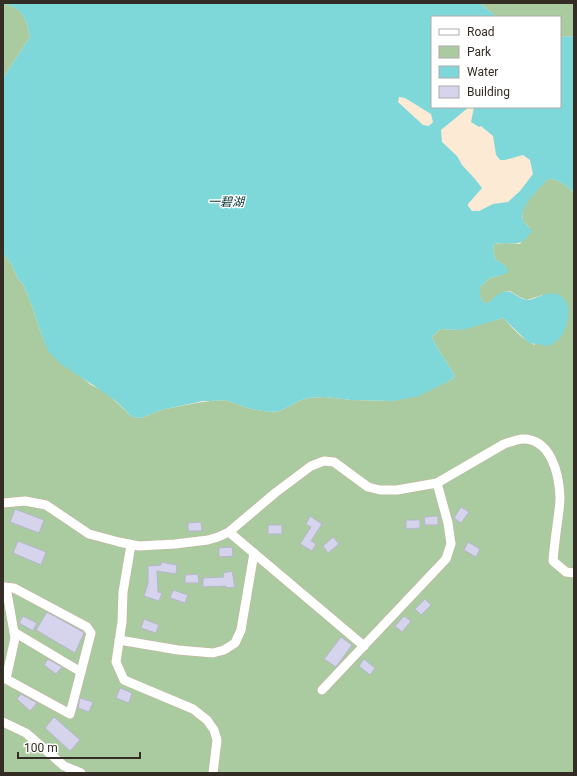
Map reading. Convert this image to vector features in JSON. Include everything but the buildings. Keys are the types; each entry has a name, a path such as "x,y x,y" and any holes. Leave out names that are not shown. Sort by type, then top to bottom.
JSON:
{"street":[{"path":"3,503 26,501 46,506 89,534 131,545 175,544 208,540 229,532 275,493 311,466 324,461 334,462 368,487 380,490 397,490 437,483 504,444 523,439 535,441 540,444 552,458 557,475 560,498 552,561 566,572 574,572"},
{"path":"322,690 446,560 451,544 437,483"},
{"path":"229,532 364,646"},
{"path":"131,545 123,592 122,622 116,662 124,680 193,710 207,720 214,730 217,740 213,773"},
{"path":"119,640 178,650 213,652 224,650 235,642 241,630 254,553"},
{"path":"4,587 14,588 87,627 91,633 70,714 6,679 15,638 14,632 4,587"},
{"path":"14,632 81,672"},
{"path":"3,722 26,733 64,766 81,773"}],"green space":[{"path":"3,3 20,11 25,19 30,37 3,78"},
{"path":"480,3 574,3 574,36 561,37 561,16 496,16"},
{"path":"548,179 552,179 565,185 574,193 574,773 3,773 3,253 12,265 18,279 23,284 49,351 91,385 108,395 132,417 142,418 161,410 211,400 225,400 251,409 270,412 280,411 308,398 325,397 351,400 393,401 426,392 451,380 455,376 432,337 440,329 458,330 503,318 522,337 535,345 542,295 527,300 510,291 503,292 488,303 485,303 480,297 480,287 490,278 502,275 506,266 495,259 493,250 494,244 520,244 530,228 523,221 523,208 529,199"}],"water":[{"name":"一碧湖","path":"3,3 480,3 496,16 431,16 431,108 468,108 441,130 442,142 457,156 462,165 482,188 468,204 472,211 479,211 493,204 508,202 520,191 533,174 530,160 523,155 500,160 496,155 493,136 481,126 479,127 471,122 474,108 561,108 561,37 574,36 574,193 565,185 552,179 548,179 530,199 523,211 522,217 524,222 532,231 523,241 519,243 494,244 493,250 495,259 506,266 508,272 490,278 480,287 480,297 485,303 488,303 499,294 506,291 525,300 549,294 556,294 562,297 566,301 568,307 567,321 563,334 558,340 549,346 529,343 503,318 466,329 440,329 432,337 455,376 451,380 419,396 393,401 351,400 325,397 308,398 280,411 270,412 251,409 225,400 212,400 161,410 142,418 132,417 117,402 62,365 48,351 23,284 18,279 12,265 3,253 3,78 30,37 25,19 16,8","holes":["399,97 405,98 431,114 433,122 429,126 423,125 398,102"]}]}
